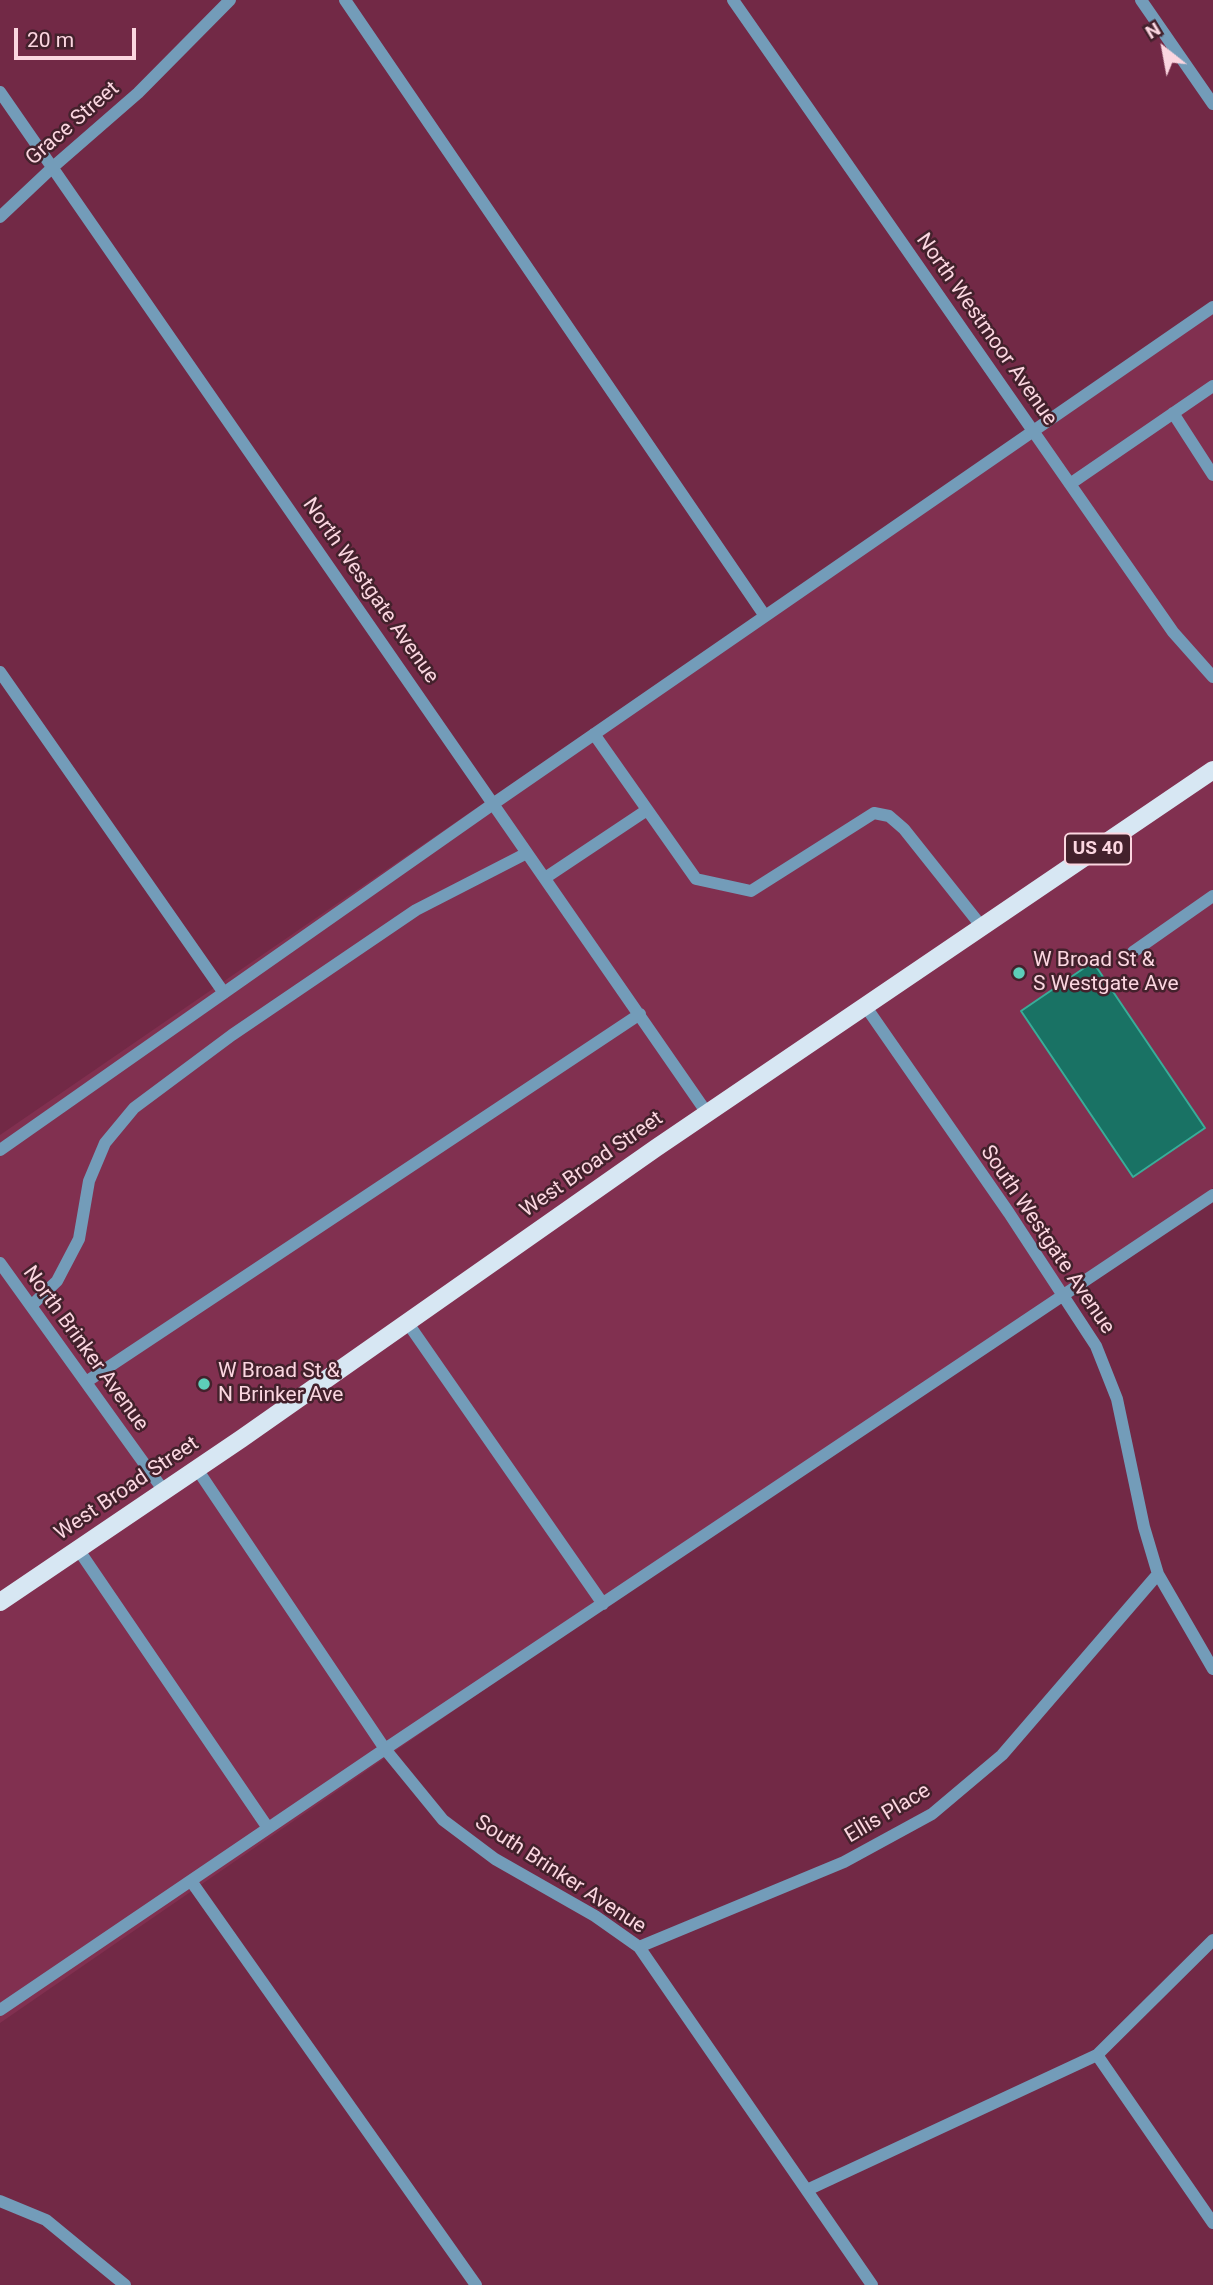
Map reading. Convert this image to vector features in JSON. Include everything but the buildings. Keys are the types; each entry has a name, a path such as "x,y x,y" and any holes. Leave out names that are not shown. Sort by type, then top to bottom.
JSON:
{"main road":[{"name":"West Broad Street","path":"0,1602 197,1469 707,1113 1213,771"}],"street":[{"name":"Grace Street","path":"0,217 52,167 138,93 230,0"},
{"path":"345,0 765,616"},
{"name":"North Westmoor Avenue","path":"733,0 1173,632 1213,677"},
{"path":"1141,0 1213,104"},
{"name":"North Westgate Avenue","path":"0,92 707,1113"},
{"path":"0,1150 493,804 1213,307"},
{"path":"1070,484 1213,386"},
{"path":"1173,414 1213,475"},
{"path":"0,672 224,993"},
{"path":"594,734 696,879 751,891 874,813 889,816 904,829 982,927"},
{"path":"545,878 647,810"},
{"path":"31,1306 57,1281 79,1239 89,1181 105,1143 134,1108 232,1035 416,910 527,853"},
{"path":"1133,952 1213,896"},
{"name":"South Westgate Avenue","path":"866,1007 1096,1346 1117,1399 1144,1527 1158,1574 1213,1669"},
{"path":"86,1382 640,1014"},
{"path":"0,2010 1213,1195"},
{"name":"North Brinker Avenue","path":"0,1263 164,1491"},
{"path":"407,1322 603,1604"},
{"name":"South Brinker Avenue","path":"197,1469 385,1749 443,1819 495,1859 596,1916 639,1947 872,2285"},
{"path":"78,1549 268,1828"},
{"name":"Ellis Place","path":"639,1947 844,1862 932,1814 1002,1755 1158,1574"},
{"path":"191,1881 476,2285"},
{"path":"807,2190 1097,2055 1213,1940"},
{"path":"1097,2055 1213,2223"},
{"path":"0,2201 46,2220 125,2285"}],"shaded area":[{"path":"1213,302 1213,1188 0,2023 0,1135"}],"place":[{"name":"W Broad St & S Westgate Ave","path":"1019,973"},
{"name":"W Broad St & N Brinker Ave","path":"204,1384"}]}
